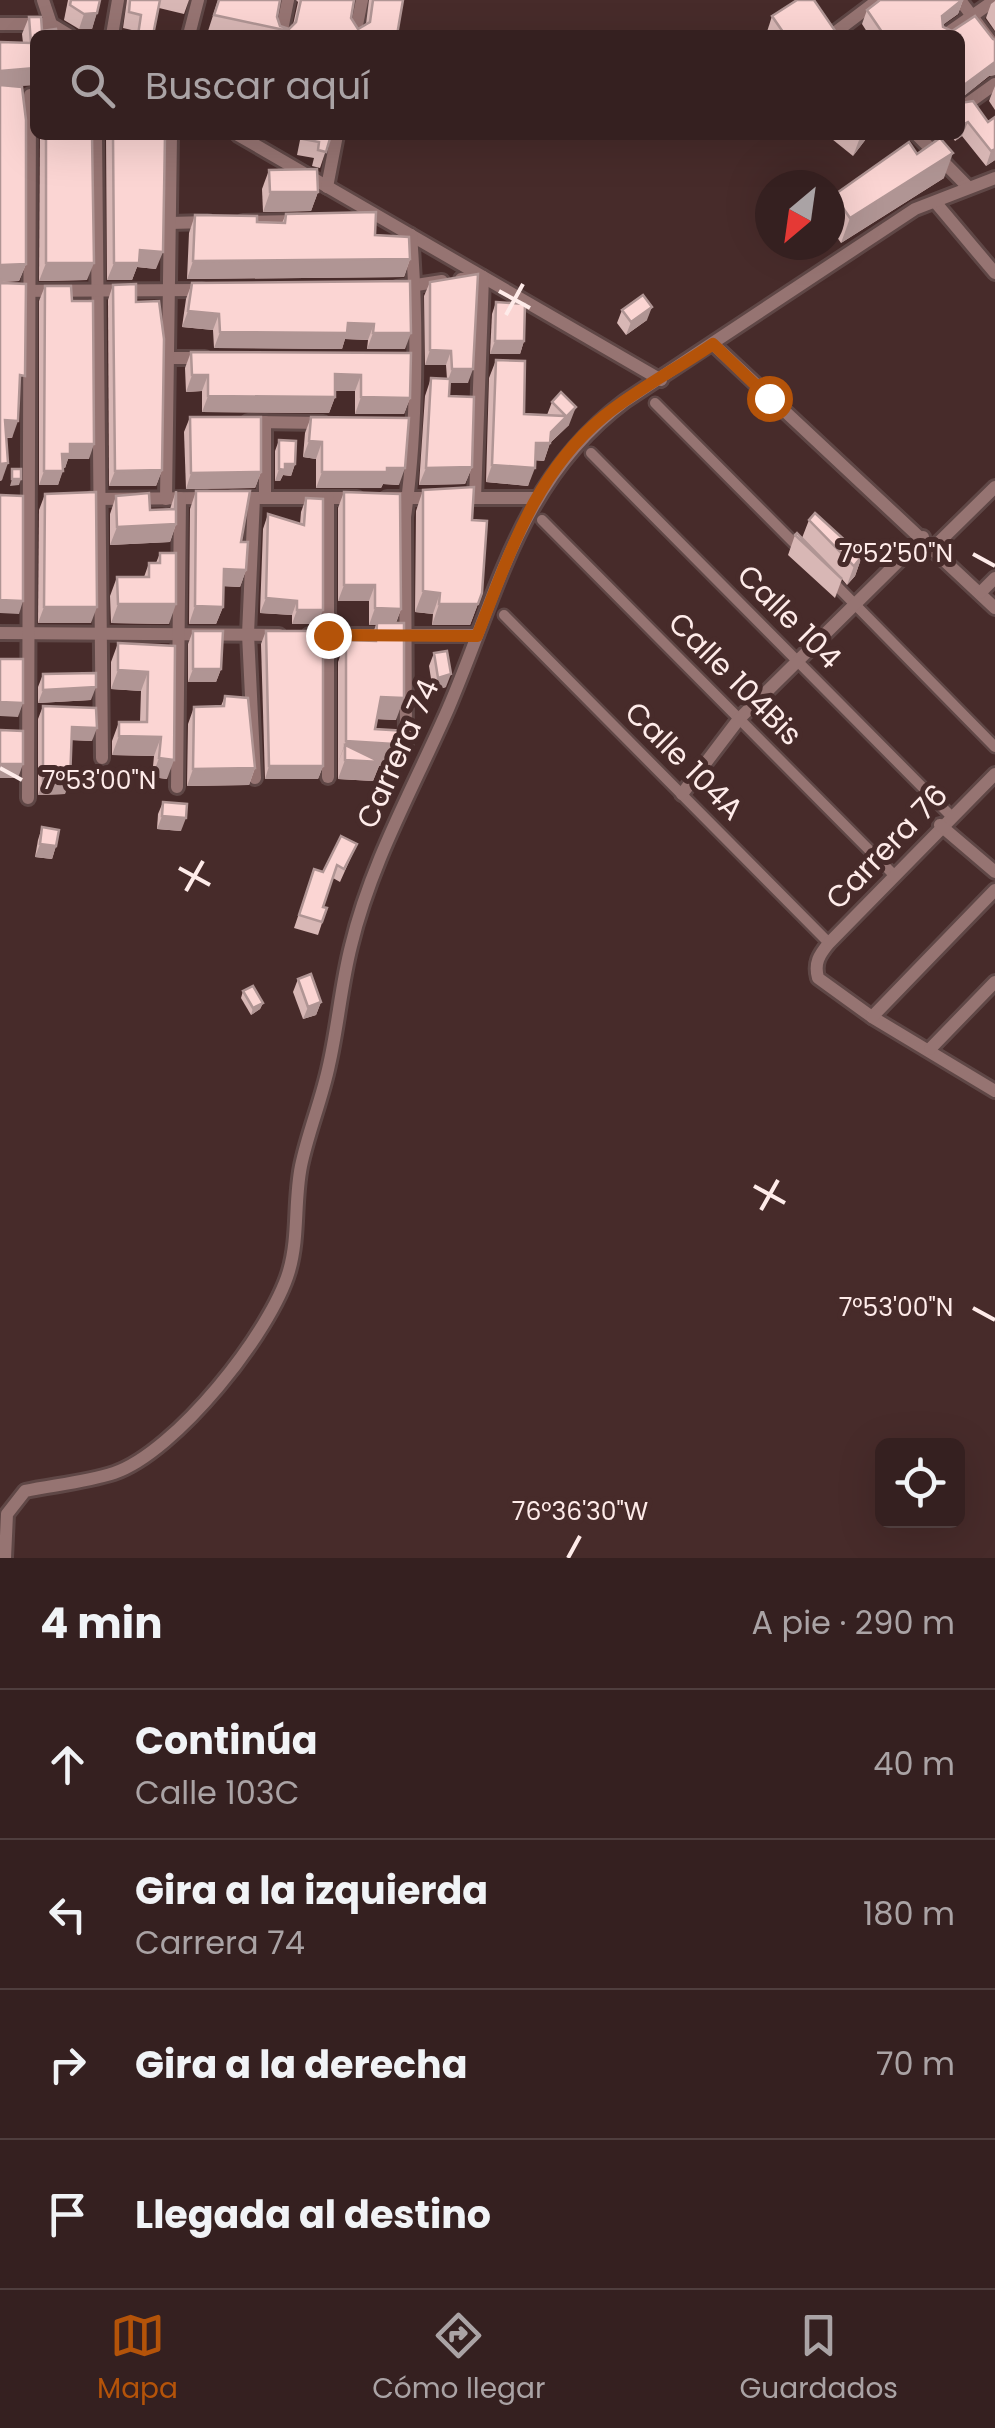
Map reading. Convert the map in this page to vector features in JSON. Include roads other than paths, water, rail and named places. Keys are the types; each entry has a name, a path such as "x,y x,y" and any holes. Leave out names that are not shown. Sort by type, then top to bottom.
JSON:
{"street":[{"path":"0,24 52,30 43,0"},
{"path":"113,30 118,0"},
{"path":"190,30 198,0"},
{"path":"281,30 288,0"},
{"path":"356,30 362,0"},
{"path":"833,30 878,0"},
{"path":"960,0 995,47"},
{"path":"953,30 995,0"},
{"path":"965,105 995,84"},
{"path":"26,95 31,499 25,634 28,798"},
{"path":"96,140 102,758"},
{"path":"171,140 167,422 179,634 178,787"},
{"path":"327,186 336,140"},
{"path":"924,140 968,186"},
{"path":"263,142 327,186 661,380"},
{"name":"Carrera 74","path":"5,1558 7,1514 25,1491 114,1472 131,1464 197,1408 248,1343 289,1273 300,1169 329,1067 362,901 534,498 563,457 596,423 914,209 995,178"},
{"path":"936,203 995,274"},
{"path":"346,221 386,220"},
{"path":"170,223 308,221"},
{"path":"406,746 405,635 415,288 411,235"},
{"path":"377,288 415,288 483,277"},
{"path":"475,498 483,277"},
{"path":"0,291 226,290"},
{"path":"713,344 995,608"},
{"path":"168,358 224,358"},
{"path":"394,359 412,359"},
{"path":"655,402 995,747"},
{"path":"167,422 187,422"},
{"path":"226,422 338,423"},
{"path":"256,778 248,634 265,422"},
{"path":"392,424 410,424"},
{"name":"Calle 104","path":"591,454 796,660 995,872"},
{"path":"682,794 739,719 796,660 855,604 995,487"},
{"path":"328,498 328,777"},
{"path":"82,499 534,498"},
{"path":"16,499 48,499"},
{"name":"Calle 104Bis","path":"542,520 893,874"},
{"path":"980,593 995,578"},
{"name":"Calle 104A","path":"504,615 829,943"},
{"path":"0,633 477,636"},
{"name":"Carrera 76","path":"872,1017 818,978 818,957 893,874 995,774"},
{"path":"995,890 872,1017 995,1091"},
{"path":"930,1049 995,982"}]}
